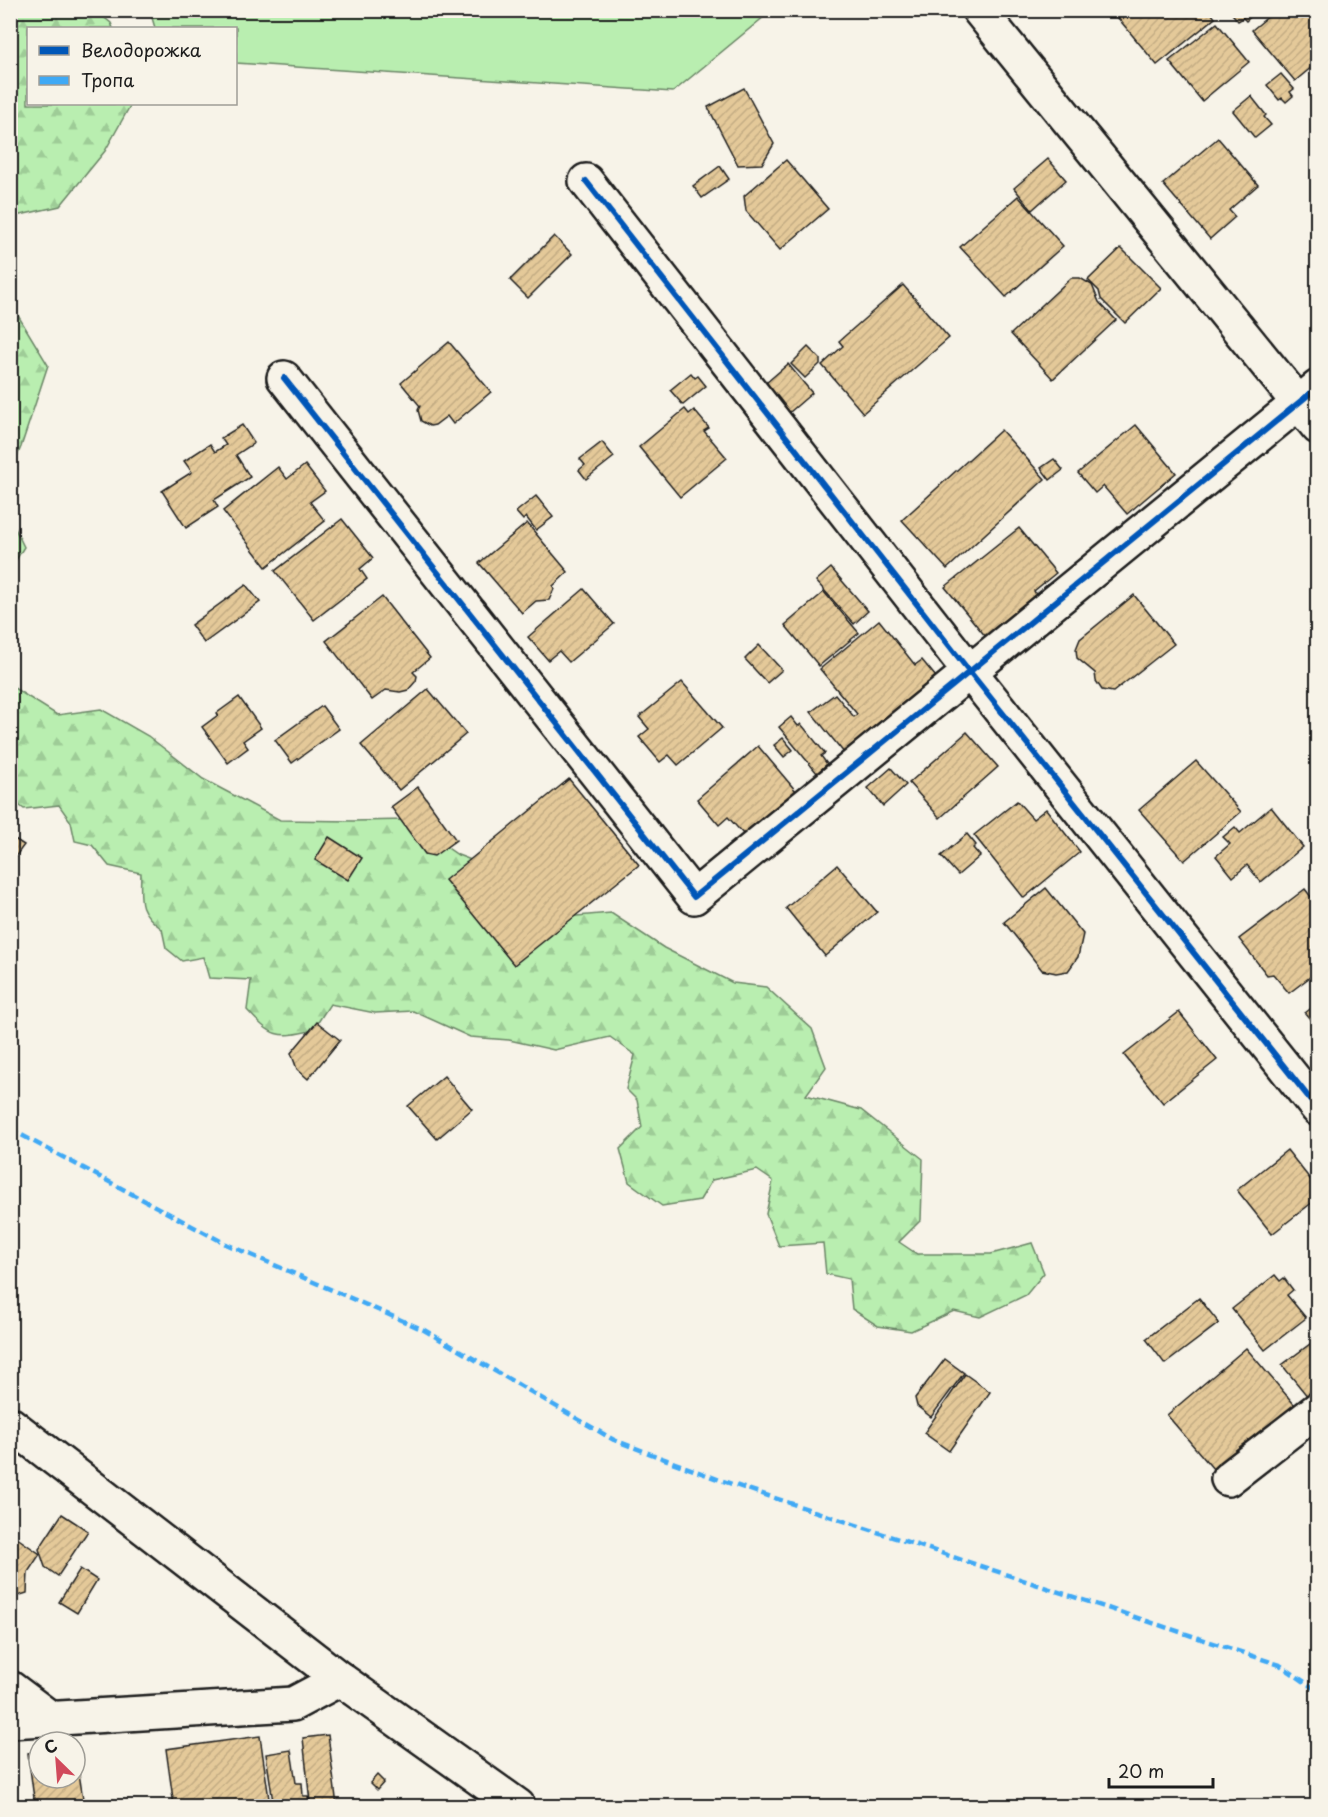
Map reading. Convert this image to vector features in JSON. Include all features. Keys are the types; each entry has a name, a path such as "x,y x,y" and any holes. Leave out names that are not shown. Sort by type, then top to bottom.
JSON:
{"street":[{"path":"284,378 694,897 970,672 1311,406 980,10"},
{"path":"586,181 970,672 1317,1109"},
{"path":"1228,1479 1317,1409"},
{"path":"10,1424 340,1679 518,1806"},
{"path":"10,1721 293,1704 340,1679"},
{"path":"10,1688 50,1718"}],"green space":[{"path":"150,10 771,11 673,92 237,63 237,27 155,27"},
{"path":"10,11 96,11 113,27 27,27 27,105 130,105 105,151 60,206 11,217"},
{"path":"11,304 48,365 11,470"},
{"path":"10,518 24,547 11,568 10,568"},
{"path":"10,666 14,688 57,715 101,709 148,736 203,779 280,820 407,820 458,855 513,876 543,919 611,913 664,948 733,983 766,987 812,1029 826,1067 806,1095 861,1110 923,1159 921,1220 899,1242 917,1254 991,1254 1032,1243 1044,1273 1026,1295 980,1317 954,1311 911,1331 878,1326 852,1309 849,1279 826,1274 823,1243 779,1246 766,1214 773,1181 757,1170 712,1180 700,1200 662,1206 629,1182 620,1149 642,1127 637,1100 626,1089 635,1055 610,1037 554,1050 509,1040 470,1037 413,1011 375,1013 330,1004 313,1030 283,1035 269,1031 247,1010 251,980 209,978 203,957 182,961 166,948 162,929 148,917 142,905 141,873 109,866 92,845 75,841 71,822 59,805 24,809 11,799"}],"building":[{"path":"1115,10 1209,10 1215,18 1157,65 1113,12"},
{"path":"1229,10 1258,10 1246,21 1243,18 1238,21"},
{"path":"1276,10 1310,10 1318,19 1318,62 1295,81 1252,30"},
{"path":"1217,23 1249,62 1202,101 1169,61"},
{"path":"1281,74 1294,89 1290,92 1293,96 1286,102 1282,98 1279,100 1267,85"},
{"path":"744,88 774,144 762,164 738,165 708,107"},
{"path":"1251,96 1271,125 1255,138 1233,111"},
{"path":"1218,138 1258,185 1229,210 1235,217 1210,239 1163,184"},
{"path":"1048,159 1066,180 1032,210 1014,188"},
{"path":"786,160 828,209 780,250 746,211 744,196"},
{"path":"720,166 729,179 702,198 693,186"},
{"path":"1018,196 1063,246 1006,297 960,247"},
{"path":"554,236 572,254 528,298 510,280"},
{"path":"1121,248 1161,288 1125,323 1101,299 1099,291 1088,280"},
{"path":"1071,278 1080,278 1092,285 1099,302 1116,320 1053,379 1011,334"},
{"path":"903,285 949,338 863,413 822,365 843,346 839,341"},
{"path":"449,342 491,392 453,424 447,416 430,426 421,421 418,410 420,406 401,383"},
{"path":"808,347 820,359 820,364 805,378 791,364"},
{"path":"788,364 812,393 783,418 759,389"},
{"path":"691,373 695,378 698,376 706,386 683,405 670,390"},
{"path":"685,409 689,414 694,410 709,428 704,431 727,458 680,497 639,447"},
{"path":"242,425 254,443 236,455 250,477 214,500 218,507 186,528 162,491 192,472 184,461 210,444 215,452 226,445 221,438"},
{"path":"1136,425 1176,473 1127,514 1103,486 1095,493 1078,473"},
{"path":"1001,430 1045,479 947,569 902,520"},
{"path":"602,442 614,457 586,479 579,470 585,465 580,459"},
{"path":"1054,459 1063,470 1050,480 1041,468"},
{"path":"305,465 325,491 310,502 325,521 266,567 223,511 278,467 287,479"},
{"path":"536,496 553,517 536,530 526,517 523,520 516,512"},
{"path":"342,519 373,558 360,569 367,579 314,620 275,571"},
{"path":"527,523 568,572 553,586 549,600 536,601 522,613 479,563"},
{"path":"1019,528 1056,573 1034,591 1037,596 986,637 945,587"},
{"path":"831,568 868,611 854,624 816,581"},
{"path":"246,585 260,602 204,643 191,625"},
{"path":"584,589 614,624 569,662 559,651 548,660 528,637"},
{"path":"824,592 859,633 819,666 785,625"},
{"path":"1134,595 1174,644 1113,692 1102,690 1096,681 1095,673 1077,658 1076,649 1080,639"},
{"path":"382,597 430,658 413,672 417,676 416,681 408,690 400,692 386,690 372,700 326,641"},
{"path":"879,620 915,665 922,660 945,688 853,764 811,712 835,694 854,717 857,714 820,669"},
{"path":"759,645 782,670 767,683 745,659"},
{"path":"682,682 722,728 678,765 669,755 660,762 639,737 649,729 639,717"},
{"path":"428,689 466,734 399,790 361,745"},
{"path":"239,697 261,728 243,741 248,748 228,763 202,727"},
{"path":"322,706 339,729 292,763 275,740"},
{"path":"791,717 798,726 801,724 825,753 821,756 827,764 817,773 779,727"},
{"path":"967,732 998,767 940,818 909,783"},
{"path":"783,738 793,750 784,757 774,745"},
{"path":"758,746 796,791 744,835 728,817 719,825 697,799"},
{"path":"1196,761 1241,812 1184,861 1139,810"},
{"path":"891,768 906,785 883,806 868,788"},
{"path":"569,779 639,865 514,965 445,880"},
{"path":"418,787 456,840 434,856 425,854 391,807"},
{"path":"1017,801 1033,819 1046,809 1080,852 1024,898 974,835"},
{"path":"1271,807 1303,847 1261,882 1247,865 1233,877 1216,856 1230,844 1223,837 1235,827 1240,833"},
{"path":"967,834 976,845 973,848 980,856 958,875 941,856"},
{"path":"10,836 24,845 15,857 10,854"},
{"path":"329,837 362,858 348,880 315,860"},
{"path":"837,865 877,912 825,956 786,908"},
{"path":"1046,888 1083,934 1078,957 1068,971 1056,973 1042,970 1004,922"},
{"path":"1305,889 1318,906 1318,971 1289,993 1273,974 1267,975 1239,939"},
{"path":"1318,1003 1318,1022 1315,1025 1305,1013"},
{"path":"1179,1012 1217,1060 1163,1103 1124,1055"},
{"path":"317,1022 340,1040 308,1079 297,1069 291,1053"},
{"path":"444,1076 472,1109 437,1139 408,1106"},
{"path":"1287,1150 1318,1189 1318,1198 1272,1234 1237,1190"},
{"path":"1275,1275 1280,1281 1284,1278 1293,1290 1287,1295 1306,1318 1265,1350 1232,1309"},
{"path":"1199,1298 1219,1323 1165,1364 1146,1339"},
{"path":"1318,1338 1318,1408 1317,1408 1282,1365"},
{"path":"1246,1348 1299,1410 1244,1458 1237,1450 1214,1470 1167,1415"},
{"path":"945,1359 964,1373 931,1417 917,1406 915,1398"},
{"path":"965,1374 990,1392 949,1451 924,1433"},
{"path":"62,1514 88,1531 58,1576 45,1567 39,1549"},
{"path":"10,1533 40,1554 28,1572 27,1593 11,1598"},
{"path":"80,1569 97,1580 77,1613 59,1602"},
{"path":"328,1735 337,1806 313,1806 310,1802 303,1738"},
{"path":"260,1736 269,1799 243,1802 243,1806 174,1806 166,1749"},
{"path":"291,1750 296,1783 302,1783 303,1796 308,1796 310,1806 289,1806 288,1800 273,1802 266,1754"},
{"path":"377,1775 384,1782 377,1790 370,1783"},
{"path":"33,1790 82,1790 84,1806 35,1806"}],"marked path":[{"path":"10,1129 226,1244 424,1330 614,1440 720,1480 1280,1665 1318,1691"}],"cycle path":[{"path":"586,181 970,672 1318,1109"},
{"path":"284,378 694,897 1318,387"}]}
